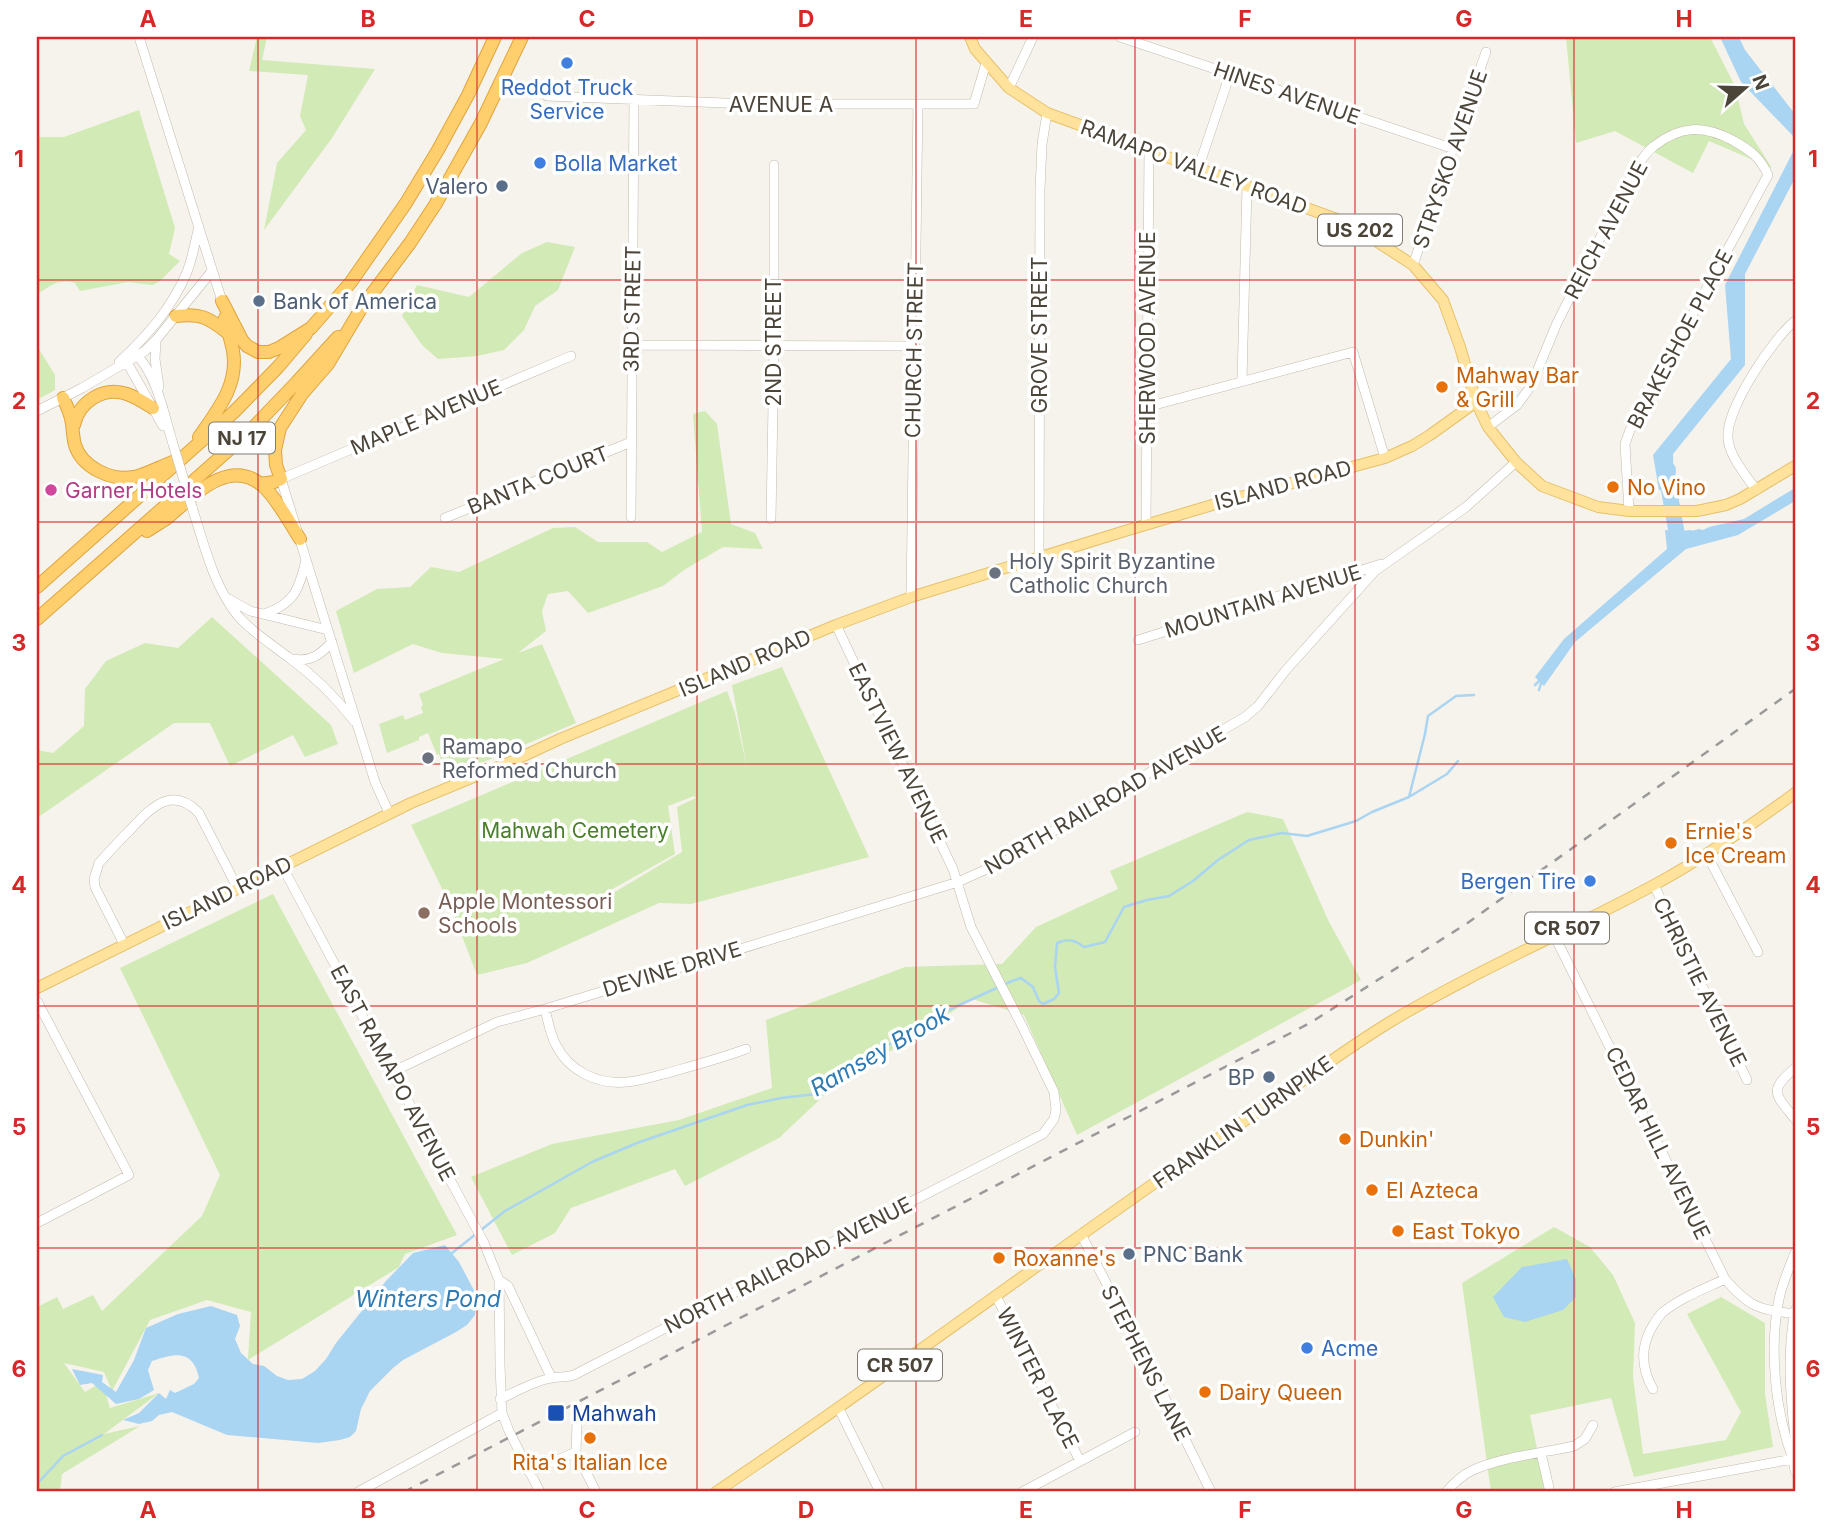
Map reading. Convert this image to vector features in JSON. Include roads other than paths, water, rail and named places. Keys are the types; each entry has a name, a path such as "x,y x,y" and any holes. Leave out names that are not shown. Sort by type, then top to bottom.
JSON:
{"highway":[{"name":"NJ 17","path":"37,587 185,457 257,389 351,282 406,203 453,123 495,37"},
{"name":"NJ 17","path":"37,619 273,408 362,307 435,205 481,123 522,37"},
{"path":"222,301 242,340 258,352 274,351 311,328"},
{"path":"63,398 69,412 74,442 81,458 96,469 109,475 134,477 185,457 222,405 230,387 234,361 222,301"},
{"path":"260,484 281,479 275,450 280,429 295,403 328,364 362,307"},
{"path":"176,316 203,316 228,333"},
{"path":"73,429 75,418 82,408 90,400 105,393 127,393 158,411"},
{"path":"109,556 166,518 199,490 225,478 244,477 260,484 300,540"}],"main road":[{"name":"RAMAPO VALLEY ROAD","path":"970,37 975,49 1009,88 1047,113 1350,224 1413,265 1443,300 1476,402 1488,427 1516,462 1542,486 1598,507 1629,511 1712,509 1740,499 1795,466"},
{"name":"ISLAND ROAD","path":"37,988 389,813 836,625 911,597 1146,524 1385,458 1430,435 1476,402"},
{"name":"FRANKLIN TURNPIKE","path":"716,1492 839,1409 1081,1234 1391,1022 1707,855 1795,793"}],"street":[{"path":"139,37 222,301"},
{"path":"1009,88 1033,37"},
{"name":"HINES AVENUE","path":"1120,37 1454,149"},
{"name":"STRYSKO AVENUE","path":"1413,265 1486,52"},
{"name":"AVENUE A","path":"547,96 750,104 974,104 986,63"},
{"path":"1198,169 1230,74"},
{"name":"3RD STREET","path":"631,517 634,100"},
{"name":"CHURCH STREET","path":"911,597 918,104"},
{"name":"GROVE STREET","path":"1039,558 1040,177 1047,113"},
{"name":"REICH AVENUE","path":"1488,427 1517,405 1531,386 1557,323 1636,167 1652,147 1687,129 1708,130 1748,149 1762,161 1768,175"},
{"name":"SHERWOOD AVENUE","path":"1146,524 1149,151"},
{"name":"2ND STREET","path":"772,519 774,165"},
{"name":"BRAKESHOE PLACE","path":"1629,511 1625,444 1630,430 1768,175"},
{"path":"1242,382 1247,186"},
{"path":"37,411 105,376 135,353 174,296 188,270 199,229"},
{"path":"135,353 145,351 156,340 212,271"},
{"path":"1756,489 1729,446 1727,436 1730,419 1759,365 1778,338 1795,321"},
{"path":"156,340 158,411"},
{"path":"632,345 914,346"},
{"path":"1147,407 1353,352 1385,458"},
{"path":"135,353 148,371 158,411"},
{"name":"MAPLE AVENUE","path":"281,479 571,356"},
{"path":"125,360 158,411 173,444 215,576 237,614 331,693 359,728"},
{"name":"BANTA COURT","path":"446,518 631,442"},
{"name":"NORTH RAILROAD AVENUE","path":"500,1399 538,1381 574,1375 1043,1134 1054,1119 1054,1093 971,927 958,882 1007,860 1099,802 1245,717 1258,706 1286,670 1375,571 1466,507 1516,462"},
{"path":"281,479 377,789 389,813"},
{"path":"262,615 278,609 292,598 300,582 306,559"},
{"name":"MOUNTAIN AVENUE","path":"1138,640 1388,562"},
{"path":"227,598 244,609 262,615 328,630"},
{"name":"EASTVIEW AVENUE","path":"836,625 958,882"},
{"path":"291,659 314,658 332,642"},
{"path":"124,944 96,887 95,870 149,810 160,802 184,802 199,813 238,889"},
{"path":"1707,855 1758,952"},
{"name":"EAST RAMAPO AVENUE","path":"282,866 472,1220 499,1280"},
{"name":"DEVINE DRIVE","path":"392,1072 497,1022 958,882"},
{"name":"CHRISTIE AVENUE","path":"1654,885 1747,1080"},
{"name":"CEDAR HILL AVENUE","path":"1554,935 1725,1279 1740,1297 1759,1308 1795,1312"},
{"path":"37,1001 129,1175 37,1223"},
{"path":"545,1009 556,1046 565,1058 582,1073 604,1082 632,1082 706,1063 746,1049"},
{"path":"1795,1068 1781,1080 1777,1091 1795,1119"},
{"name":"STEPHENS LANE","path":"1081,1234 1211,1492"},
{"path":"1795,1253 1779,1298 1775,1343 1775,1367 1785,1438 1795,1471"},
{"path":"1653,1389 1646,1376 1643,1350 1646,1338 1659,1315 1686,1297 1725,1279"},
{"path":"499,1280 508,1286 551,1377"},
{"path":"499,1280 502,1413 540,1492"},
{"name":"WINTER PLACE","path":"996,1296 1080,1461"},
{"path":"1793,1459 1795,1440 1790,1356 1795,1312"},
{"path":"839,1409 880,1492"},
{"path":"358,1492 502,1413"},
{"path":"577,1424 576,1451 596,1492"},
{"path":"1446,1492 1470,1472 1502,1461 1574,1446 1585,1439 1593,1425"},
{"path":"1022,1492 1135,1432"},
{"path":"529,1472 576,1451"},
{"path":"1541,1453 1550,1492"},
{"path":"1614,1492 1793,1459"}],"water":[{"path":"1720,37 1739,37 1745,50 1795,114 1795,138 1741,82"},
{"path":"1795,148 1795,178 1745,274 1745,365 1673,454 1674,491 1659,490 1653,455 1731,359 1725,285"},
{"path":"1795,488 1795,501 1738,535 1686,549 1575,642 1544,686 1535,677 1564,639 1667,549 1665,530 1703,530 1744,519"},
{"name":"Winters Pond","path":"445,1245 459,1262 477,1296 475,1315 467,1325 393,1368 370,1391 361,1409 356,1431 350,1437 318,1443 227,1435 172,1412 139,1424 123,1420 139,1413 159,1393 166,1399 170,1390 175,1393 194,1384 199,1378 196,1369 188,1358 182,1356 168,1356 152,1361 148,1370 154,1390 139,1399 116,1404 92,1383 80,1385 72,1369 103,1375 102,1382 116,1392 134,1360 146,1328 178,1314 211,1306 237,1315 240,1326 235,1339 241,1353 253,1364 264,1366 288,1380 302,1379 315,1371 326,1359 386,1281 413,1253"},
{"path":"1567,1259 1576,1279 1576,1297 1563,1310 1525,1322 1504,1317 1493,1297 1522,1267"}],"waterway":[{"path":"1668,470 1667,479 1678,540 1689,538"},
{"name":"Ramsey Brook","path":"1535,685 1539,681"},
{"name":"Ramsey Brook","path":"1539,690 1541,683"},
{"path":"1409,797 1428,716 1456,696 1474,695"},
{"name":"Ramsey Brook","path":"452,1253 505,1211 592,1162 637,1143 747,1105 816,1094 931,1018 1012,981 1021,978 1033,987 1043,1004 1054,999 1059,993 1055,967 1057,943 1071,940 1084,947 1105,942 1124,907 1169,896 1249,840 1282,833 1307,836 1356,821 1409,797 1447,774 1458,761"},
{"path":"37,1484 63,1456 102,1435"}],"railway":[{"path":"404,1492 1310,1023 1466,924 1795,689"}],"place":[{"name":"Reddot Truck Service","path":"567,63"},
{"name":"Bolla Market","path":"540,163"},
{"name":"Valero","path":"502,186"},
{"name":"Bank of America","path":"259,301"},
{"name":"Mahway Bar & Grill","path":"1442,387"},
{"name":"No Vino","path":"1613,487"},
{"name":"Garner Hotels","path":"51,490"},
{"name":"Holy Spirit Byzantine Catholic Church","path":"995,573"},
{"name":"Ramapo Reformed Church","path":"428,758"},
{"name":"Ernie's Ice Cream","path":"1671,843"},
{"name":"Bergen Tire","path":"1590,881"},
{"name":"Apple Montessori Schools","path":"424,913"},
{"name":"BP","path":"1269,1077"},
{"name":"Dunkin'","path":"1345,1139"},
{"name":"El Azteca","path":"1372,1190"},
{"name":"East Tokyo","path":"1398,1231"},
{"name":"PNC Bank","path":"1129,1254"},
{"name":"Roxanne's","path":"999,1258"},
{"name":"Acme","path":"1307,1348"},
{"name":"Dairy Queen","path":"1205,1392"},
{"name":"Mahwah","path":"556,1413"},
{"name":"Rita's Italian Ice","path":"590,1438"}],"park label":[{"name":"Mahwah Cemetery","path":"575,830"}]}
